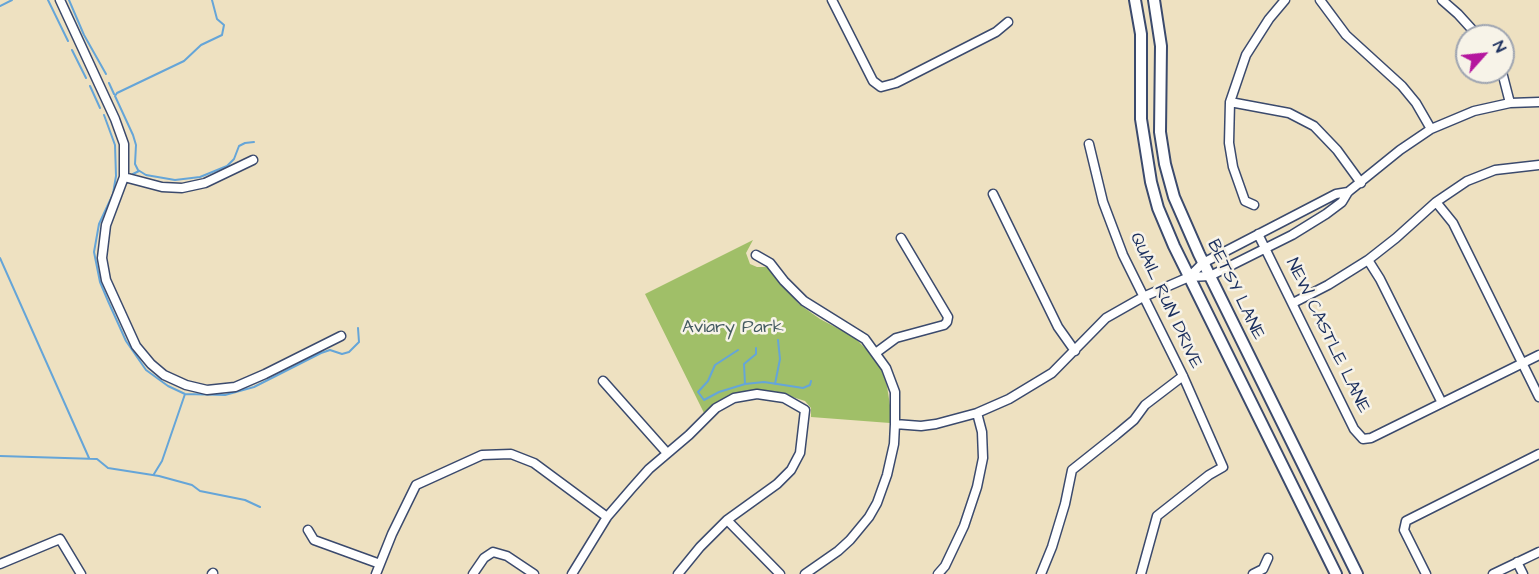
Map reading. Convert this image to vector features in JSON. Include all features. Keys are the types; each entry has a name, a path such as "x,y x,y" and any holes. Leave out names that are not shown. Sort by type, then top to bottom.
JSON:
{"main road":[{"name":"BETSY LANE","path":"1135,0 1141,34 1141,118 1151,182 1166,228 1336,574"},
{"name":"BETSY LANE","path":"1154,0 1161,46 1160,132 1165,164 1174,197 1203,263 1357,574"}],"street":[{"path":"60,0 115,119 124,144 124,177 106,225 102,258 106,280 136,346 151,364 164,375 186,385 207,390 235,387 341,336"},
{"path":"832,0 873,81 878,87 885,88 996,32 1008,22"},
{"path":"1254,205 1245,201 1234,173 1229,143 1230,102 1246,55 1269,19 1285,0"},
{"path":"1320,0 1346,35 1409,94 1431,129"},
{"path":"1442,0 1466,24"},
{"path":"1505,84 1510,103"},
{"path":"1230,102 1289,113 1314,126 1337,150 1361,183"},
{"path":"896,424 928,425 977,413 1009,399 1052,373 1106,318 1143,297 1189,277 1210,276 1326,214 1342,202 1348,192 1408,143 1431,129 1474,111 1510,103 1539,102"},
{"name":"QUAIL RUN DRIVE","path":"1089,144 1103,202 1123,255 1183,376 1224,467 1209,475 1157,516 1141,574"},
{"path":"124,177 182,188 205,183 253,160"},
{"path":"1293,303 1368,260 1455,188 1480,175 1511,167 1539,165"},
{"path":"1189,277 1203,263 1336,194 1348,192"},
{"path":"993,195 1058,327 1075,351"},
{"path":"1436,202 1453,223 1539,397"},
{"name":"NEW CASTLE LANE","path":"1258,234 1358,434 1363,439 1375,436 1442,403"},
{"path":"877,352 896,338 944,326 947,322 948,317 902,237"},
{"path":"756,255 770,263 804,302 858,333 877,352 895,392 896,424 883,490 869,517 850,540 805,574"},
{"path":"1368,260 1380,279 1442,403 1539,356"},
{"path":"1041,574 1065,504 1072,470 1134,420 1146,405 1183,376"},
{"path":"603,381 667,453"},
{"path":"572,574 607,517 649,469 716,408 734,398 757,394 784,398 805,410 800,453 791,470 777,484 727,520 700,547 678,574"},
{"path":"938,574 945,566 964,526 977,487 983,458 982,432 977,413"},
{"path":"376,574 392,534 416,485 482,455 511,454 534,463 607,517"},
{"path":"1426,574 1404,530 1406,521 1539,454"},
{"path":"727,520 780,574"},
{"path":"308,530 314,540 380,564"},
{"path":"0,564 60,539 81,574"},
{"path":"473,574 484,558 494,552 507,556 534,574"},
{"path":"1493,574 1539,552"},
{"path":"1253,574 1263,569 1268,558"},
{"path":"1517,562 1523,574"}],"green space":[{"name":"Aviary Park","path":"753,240 746,253 750,264 767,267 799,304 820,319 854,337 873,356 887,386 891,412 890,423 811,417 811,408 805,401 762,390 735,394 717,402 704,413 645,294"}],"waterway":[{"path":"0,6 12,0"},
{"path":"48,0 68,41"},
{"path":"69,0 84,35 106,74"},
{"path":"212,0 217,19 224,25 222,35 201,45 184,61 115,96 136,145 135,164 138,170 146,175 175,180 200,177 227,166 234,159 239,146 254,142"},
{"path":"72,50 86,78"},
{"path":"109,83 114,94"},
{"path":"90,86 100,108"},
{"path":"104,115 115,145 116,176 113,194 99,224 94,252 100,282 108,301 126,341 146,370 168,386 185,394 225,395 254,387 321,353 330,350 342,354 349,352 359,342 358,328"},
{"path":"133,174 139,171"},
{"path":"0,258 89,458"},
{"path":"775,384 780,359 778,340"},
{"path":"745,384 744,364 756,354 756,348"},
{"path":"738,350 715,365 708,381 698,392 704,400 719,392 745,384 764,382 803,388 810,385 811,381"},
{"path":"154,474 162,461 185,394"},
{"path":"0,456 97,459 108,468 159,476 192,485 200,491 245,500 260,507"}]}
